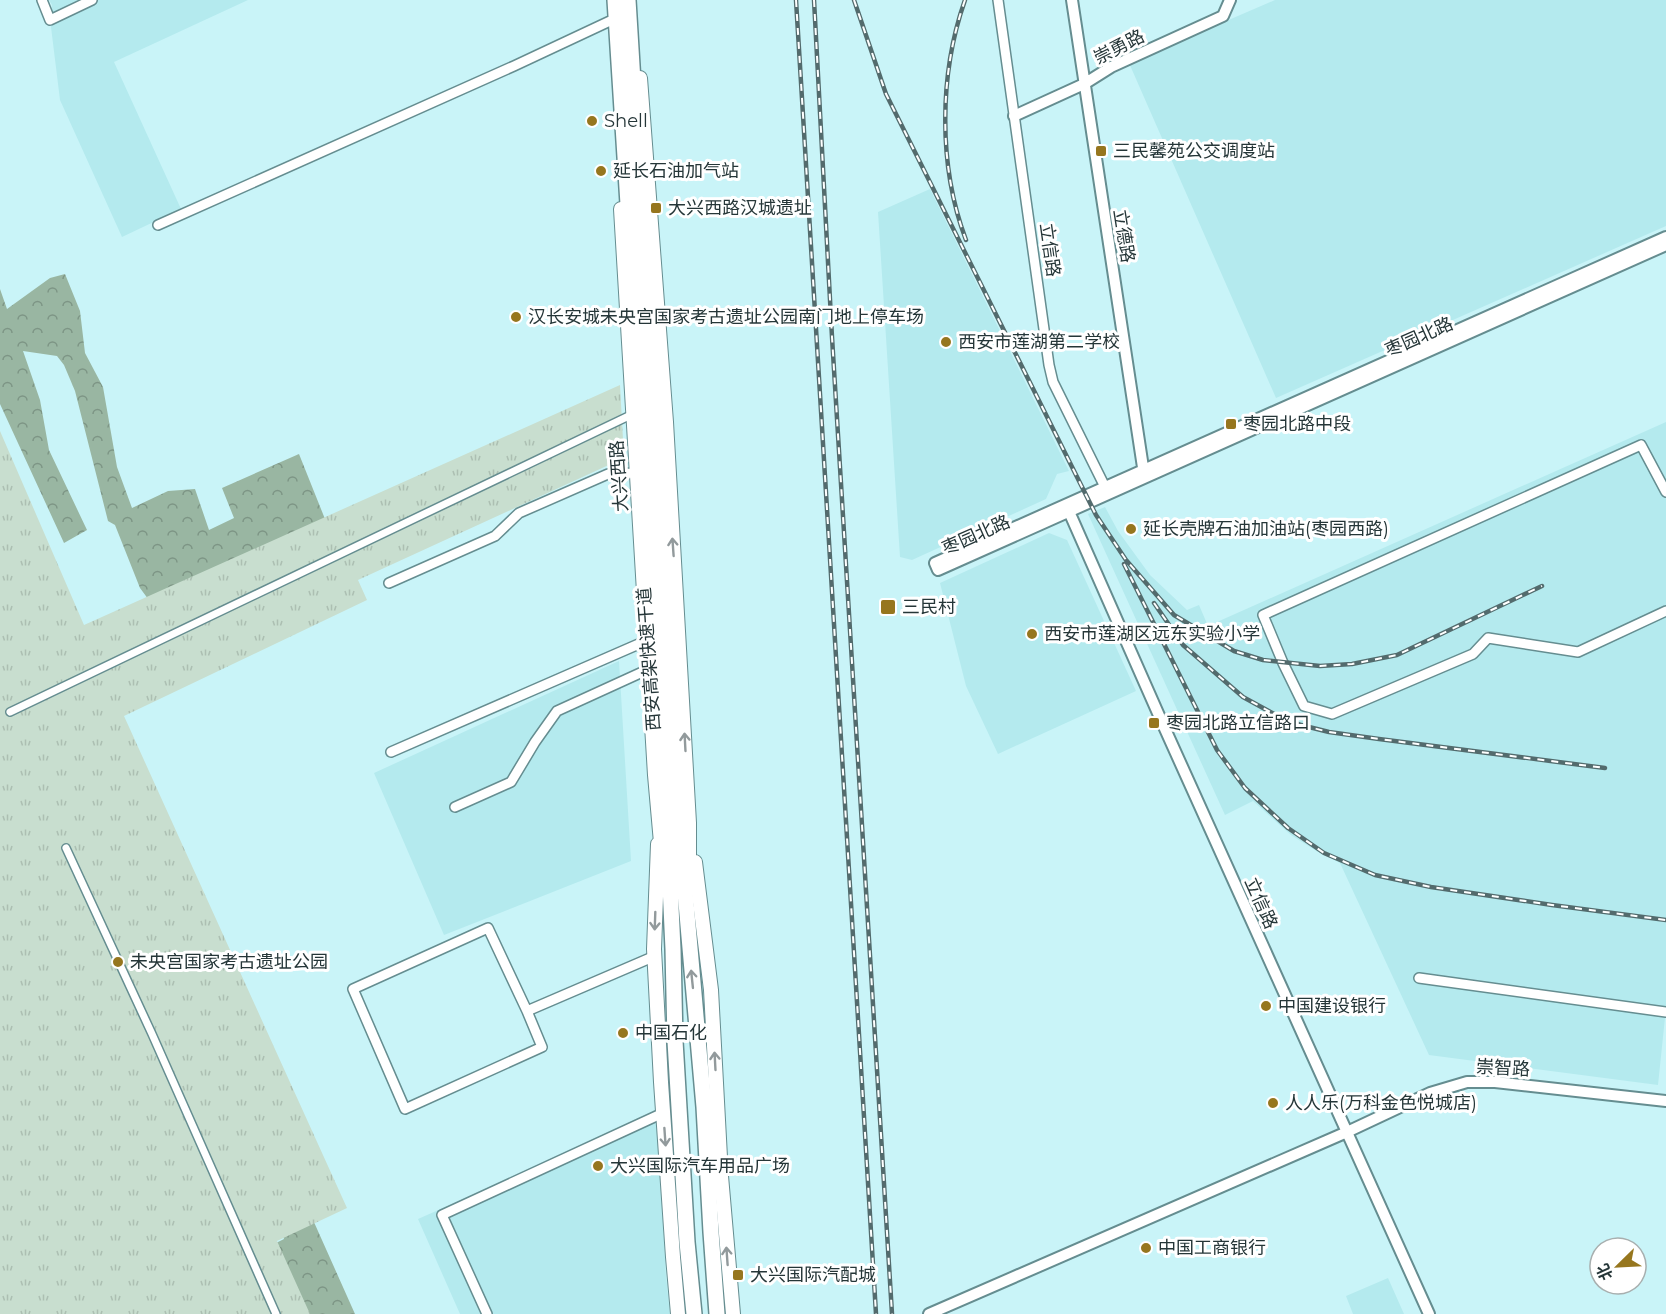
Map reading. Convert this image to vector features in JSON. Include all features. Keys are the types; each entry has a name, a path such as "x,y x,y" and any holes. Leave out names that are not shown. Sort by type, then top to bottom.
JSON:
{"highway":[{"name":"西安高架快速干道","path":"615,0 671,800 689,947 717,1314"},
{"name":"西安高架快速干道","path":"628,0 671,800 675,1041 694,1314"}],"main road":[{"name":"大兴西路","path":"609,0 659,821 673,949"},
{"path":"635,0 666,434 690,823 689,947"},
{"path":"659,821 655,956 672,1257 678,1314"},
{"path":"690,823 711,990 722,1188 733,1314"}],"street":[{"path":"42,0 50,20 92,0"},
{"name":"立信路","path":"998,0 1049,365 1053,382 1106,490"},
{"name":"立德路","path":"1072,0 1144,474"},
{"name":"崇勇路","path":"1014,116 1084,84 1111,67 1223,16 1230,0"},
{"path":"158,225 610,21"},
{"name":"枣园北路","path":"1144,474 1666,237"},
{"name":"枣园北路","path":"1068,508 935,563 938,570 1106,490 1666,245"},
{"path":"10,712 633,414"},
{"path":"1666,492 1641,445 1263,615 1304,706 1332,714 1473,654 1488,638 1578,652 1666,611"},
{"path":"389,583 495,536 519,513 608,474 637,473"},
{"name":"立信路","path":"1068,508 1429,1314"},
{"path":"391,752 648,640"},
{"path":"455,807 511,782 557,711 649,669"},
{"path":"66,848 147,1023 276,1314"},
{"path":"488,928 527,1011 542,1047 405,1109 353,989 488,928"},
{"path":"527,1011 655,956"},
{"path":"1419,978 1666,1012"},
{"name":"崇智路","path":"929,1314 1347,1132 1430,1093 1467,1082 1495,1082 1666,1101"},
{"path":"487,1314 442,1215 663,1113"}],"shaded area":[{"path":"49,0 248,0 114,62 181,209 122,237 60,100 51,27 52,5"},
{"path":"1275,0 1666,0 1666,226 1276,398 1129,63"},
{"name":"西安市莲湖第二学校","path":"930,189 1069,471 1057,474 1046,499 912,560 900,557 878,212"},
{"path":"1666,422 1666,1008 1658,1085 1429,1055 1340,863 1291,835 1253,801 1225,815 1088,514 1105,507 1118,531 1150,575 1187,610 1199,605 1208,626"},
{"name":"西安市莲湖区远东实验小学","path":"1049,533 1067,540 1136,691 998,754 966,686 940,583"},
{"path":"619,661 631,861 444,935 374,773"},
{"name":"大兴国际汽车用品广场","path":"657,1113 670,1314 460,1314 418,1219"},
{"path":"1388,1278 1404,1314 1353,1314 1346,1296"}],"green space":[{"path":"65,274 80,311 85,353 103,387 117,467 132,508 168,491 195,489 209,530 234,518 222,488 299,454 329,529 154,607 140,588 115,525 108,521 75,391 64,365 57,356 23,351 40,400 49,450 87,530 64,543 0,404 0,289 7,309 50,278"},
{"name":"未央宫国家考古遗址公园","path":"620,385 624,458 358,580 367,600 124,716 347,1208 277,1241 310,1314 0,1314 0,431 84,625"},
{"path":"305,1202 355,1314 273,1314 272,1245 284,1239 277,1217"}],"railway":[{"path":"796,0 876,1314"},
{"path":"814,0 832,337 892,1314"},
{"path":"854,0 886,94 1096,515 1126,560 1174,615 1234,651 1263,660 1320,666 1352,664 1397,655 1542,586"},
{"path":"965,0 950,58 945,120 950,182 966,240"},
{"path":"1124,564 1217,750 1245,788 1288,828 1324,853 1375,875 1431,887 1666,920"},
{"path":"1154,603 1183,645 1243,697 1276,715 1301,725 1329,732 1605,768"}],"place":[{"name":"Shell","path":"592,121"},
{"name":"三民馨苑公交调度站","path":"1101,151"},
{"name":"延长石油加气站","path":"601,171"},
{"name":"大兴西路汉城遗址","path":"656,208"},
{"name":"汉长安城未央宫国家考古遗址公园南门地上停车场","path":"516,317"},
{"name":"西安市莲湖第二学校","path":"946,342"},
{"name":"枣园北路中段","path":"1231,424"},
{"name":"延长壳牌石油加油站(枣园西路)","path":"1131,529"},
{"name":"三民村","path":"888,607"},
{"name":"西安市莲湖区远东实验小学","path":"1032,634"},
{"name":"枣园北路立信路口","path":"1154,723"},
{"name":"未央宫国家考古遗址公园","path":"118,962"},
{"name":"中国建设银行","path":"1266,1006"},
{"name":"中国石化","path":"623,1033"},
{"name":"人人乐(万科金色悦城店)","path":"1273,1103"},
{"name":"大兴国际汽车用品广场","path":"598,1166"},
{"name":"中国工商银行","path":"1146,1248"},
{"name":"大兴国际汽配城","path":"738,1275"}]}
